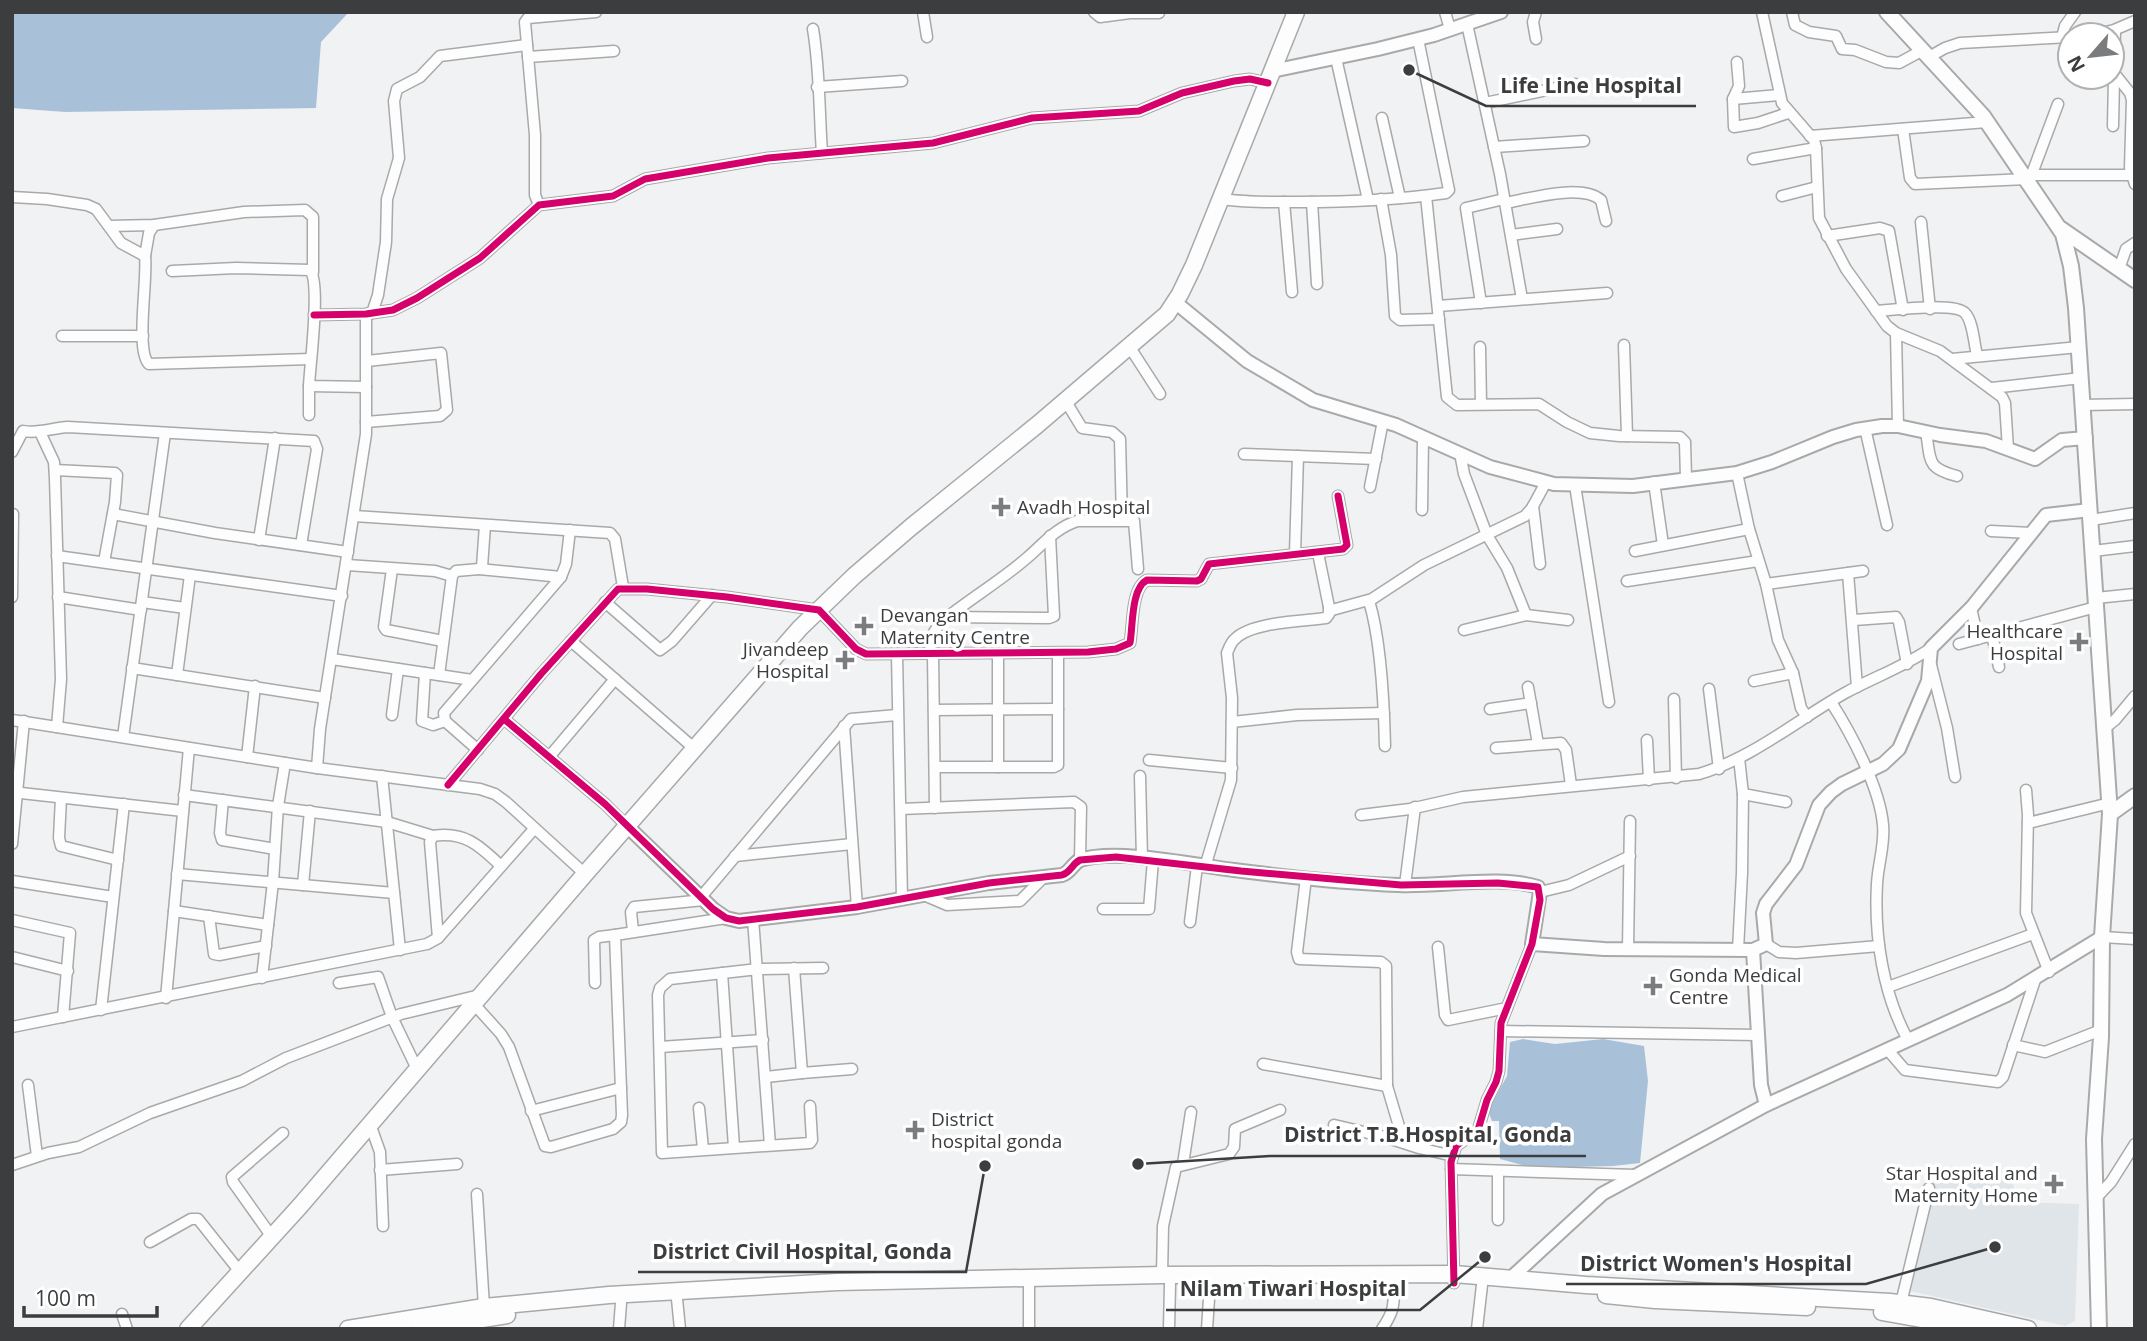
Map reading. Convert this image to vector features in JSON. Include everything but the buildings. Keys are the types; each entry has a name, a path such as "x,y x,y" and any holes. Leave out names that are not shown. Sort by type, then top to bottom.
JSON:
{"highway":[{"path":"188,1329 241,1273 800,628 854,576 911,527 1167,314 1194,265 1223,199 1296,12"},
{"path":"1483,1280 1512,1277 1586,1285 1712,1290 1901,1303 2028,1329"},
{"path":"348,1329 480,1319 621,1303 849,1288 1029,1286 1166,1280 1210,1284 1454,1278"},
{"path":"420,1329 609,1295 837,1282 1454,1278 1655,1300 1895,1313 1977,1329"}],"main road":[{"path":"1887,12 1987,122 2029,179 2063,234 2071,266 2086,438 2110,808 2094,1139 2099,1329"},
{"path":"2057,226 2135,280"},
{"path":"2110,808 2135,796"},
{"path":"2097,1312 2106,1329"}],"street":[{"path":"539,205 535,195 535,135 525,22 528,18 596,12"},
{"path":"923,12 927,37"},
{"path":"1094,12 1100,18 1130,13 1159,13"},
{"path":"1445,12 1450,29"},
{"path":"314,315 393,310 480,258 539,205 613,196 645,178 768,158 933,143 1032,118 1139,111 1182,93 1270,77 1418,39 1501,12"},
{"path":"1536,12 1533,22 1536,39"},
{"path":"1762,12 1779,95 1788,113 1810,136 1816,148 1819,218 1827,236 1887,326 1896,333 1931,346 2003,397 2008,449"},
{"path":"1792,12 1795,25 1809,32 1836,36 1842,49 1855,50 1886,62 1899,63 1960,43 2056,38"},
{"path":"1467,24 1505,201 1522,299"},
{"path":"813,29 819,69 817,87 822,153"},
{"path":"1223,199 1249,202 1312,202 1446,193 1450,186 1418,39"},
{"path":"317,768 366,422 369,313 378,295 386,242 387,199 399,158 394,101 397,89 424,74 440,56 527,45"},
{"path":"528,57 614,51"},
{"path":"1336,58 1368,200"},
{"path":"1737,62 1739,86 1733,99 1734,127 1788,113"},
{"path":"817,87 902,81"},
{"path":"1485,103 1575,84"},
{"path":"1903,129 1910,178 1915,184 2029,179 2133,180 2132,100 2126,88"},
{"path":"2113,126 2114,91"},
{"path":"1733,99 1779,95"},
{"path":"2029,179 2058,104"},
{"path":"1382,118 1400,198"},
{"path":"1810,136 1987,122"},
{"path":"1494,147 1584,141"},
{"path":"1753,159 1816,148"},
{"path":"1782,196 1817,187"},
{"path":"1480,303 1466,208 1558,193 1594,195 1601,200 1606,221"},
{"path":"1426,196 1447,397 1457,405 1539,404 1566,422 1590,433 1684,438 1686,478"},
{"path":"12,197 87,205 101,213 121,243 145,256"},
{"path":"1381,199 1391,255 1395,316 1400,320 1439,319"},
{"path":"1284,202 1292,292"},
{"path":"1312,202 1317,285"},
{"path":"109,226 154,225 244,212 305,210 313,216 315,276 309,415"},
{"path":"1921,222 1930,309"},
{"path":"154,225 149,233 145,256 143,336 144,357 149,364 310,359"},
{"path":"1827,236 1880,228 1889,231 1903,310"},
{"path":"1511,235 1557,229"},
{"path":"2119,269 2126,249 2135,243"},
{"path":"172,271 236,268 313,272"},
{"path":"1438,306 1607,293"},
{"path":"1175,302 1247,361 1276,380 1333,408 1383,421 1490,467 1546,482 1633,486 1737,473 1833,437 1865,428 1898,426 1986,441 2035,459 2063,440 2086,438"},
{"path":"1877,311 1950,308 1963,311 1968,316 1977,355"},
{"path":"1896,333 1898,426"},
{"path":"62,336 143,336"},
{"path":"1624,345 1627,436"},
{"path":"1129,346 1160,394"},
{"path":"1480,347 1480,404"},
{"path":"1952,359 2079,347"},
{"path":"366,422 440,416 447,410 440,354 367,360"},
{"path":"1992,388 2081,378"},
{"path":"309,386 366,387"},
{"path":"1065,400 1083,428 1112,432 1120,439 1122,520"},
{"path":"2083,405 2135,404"},
{"path":"1370,487 1383,421"},
{"path":"12,452 27,432 68,427 309,440 316,444 301,545"},
{"path":"1865,428 1887,525"},
{"path":"27,432 54,462 55,470 61,679 57,727"},
{"path":"1926,432 1931,462 1935,468 1957,475"},
{"path":"122,737 165,433"},
{"path":"1422,510 1423,437"},
{"path":"259,540 275,438"},
{"path":"1460,453 1464,474 1487,535 1510,574 1526,615"},
{"path":"1244,454 1376,459"},
{"path":"1294,554 1298,456"},
{"path":"55,470 115,472 117,479 113,514 103,562"},
{"path":"1737,473 1779,640 1793,673 1797,696 1807,717"},
{"path":"1329,607 1337,611 1369,601 1424,565 1524,516 1534,506 1546,482"},
{"path":"1654,482 1663,545"},
{"path":"1575,485 1609,702"},
{"path":"448,785 612,593 623,587 712,595 819,610 856,649 866,654 1097,651 1128,646 1133,629 1136,592 1142,582 1197,581 1201,579 1209,564 1343,549 1347,545 1338,496"},
{"path":"1534,506 1540,565"},
{"path":"1361,815 1463,797 1676,778 1718,769 1831,702 1932,649 1971,608 2046,515 2135,513"},
{"path":"12,597 13,514"},
{"path":"113,514 259,540 348,552"},
{"path":"354,516 610,533 613,535 623,587"},
{"path":"935,808 933,631 1051,536 1077,521 1131,520 1135,523 1138,569"},
{"path":"479,569 483,563 485,524"},
{"path":"1635,551 1749,529"},
{"path":"478,750 445,721 444,713 561,576 566,564 570,530"},
{"path":"1991,531 2031,533"},
{"path":"948,617 1054,616 1051,536"},
{"path":"2092,551 2135,545"},
{"path":"1190,922 1201,866 1229,792 1232,722 1227,653 1235,639 1255,628 1326,618 1329,607 1318,553"},
{"path":"57,556 342,596"},
{"path":"1627,581 1758,561"},
{"path":"346,565 435,571 452,576"},
{"path":"392,569 384,627 386,630 443,641"},
{"path":"439,675 452,576 456,570 479,569 561,576"},
{"path":"1766,584 1863,571"},
{"path":"1848,573 1854,620 1857,688"},
{"path":"177,675 190,575"},
{"path":"1959,644 2135,594"},
{"path":"605,602 660,650 672,641 712,595"},
{"path":"58,597 185,608"},
{"path":"1369,601 1374,620 1385,746"},
{"path":"1971,608 1978,639"},
{"path":"1464,630 1526,615 1568,620"},
{"path":"1854,620 1896,617 1907,664"},
{"path":"1992,635 1999,667"},
{"path":"571,641 695,749"},
{"path":"1766,944 1763,913 1766,904 1796,865 1819,805 1830,792 1890,760 1899,749 1928,681 1932,649"},
{"path":"1932,649 1955,777"},
{"path":"935,767 1058,765 1058,653"},
{"path":"998,654 999,767"},
{"path":"897,655 902,899"},
{"path":"332,659 472,680"},
{"path":"132,668 326,698"},
{"path":"392,715 398,669"},
{"path":"425,673 422,721 433,724 445,721"},
{"path":"1754,681 1793,673"},
{"path":"549,757 615,678"},
{"path":"247,757 255,687"},
{"path":"1528,687 1538,744"},
{"path":"1709,689 1718,769"},
{"path":"2105,728 2135,695"},
{"path":"1674,699 1676,778"},
{"path":"1831,702 1841,716 1867,772 1883,824 1876,903 1879,946 1892,1006 1908,1040"},
{"path":"1490,709 1531,703"},
{"path":"934,710 1058,709"},
{"path":"1232,722 1310,714 1384,713"},
{"path":"633,931 631,912 634,906 703,899 735,856 844,726 856,717 897,715"},
{"path":"504,719 606,804 726,918"},
{"path":"12,720 317,768 480,789 495,794 506,802 585,874"},
{"path":"12,845 24,721"},
{"path":"844,726 857,906"},
{"path":"1647,740 1649,780"},
{"path":"1496,748 1556,742 1564,745 1571,786"},
{"path":"166,998 188,748"},
{"path":"1738,950 1743,794 1739,758"},
{"path":"1149,760 1231,768"},
{"path":"262,978 278,806 285,763"},
{"path":"382,776 400,950"},
{"path":"1103,909 1149,908 1148,859 1140,776"},
{"path":"2026,790 2026,913 2049,972"},
{"path":"15,793 183,811"},
{"path":"1743,794 1786,802"},
{"path":"184,795 387,822 433,836 469,839 481,846 501,866"},
{"path":"61,797 61,846 118,860"},
{"path":"223,800 220,833 222,839 275,849"},
{"path":"901,809 1079,803 1080,860"},
{"path":"101,1010 124,804"},
{"path":"1405,885 1415,807"},
{"path":"2028,823 2110,808"},
{"path":"303,885 310,811"},
{"path":"1628,949 1630,821"},
{"path":"12,1027 427,944 438,938 534,829"},
{"path":"433,836 430,842 438,938"},
{"path":"735,856 852,844"},
{"path":"595,983 594,940 598,937 726,918 739,921 926,896 989,883 1069,873 1074,862 1116,856 1306,878 1405,885 1498,883 1538,887 1540,892 1532,944 1501,1023 1499,1071 1478,1130 1457,1146 1453,1156 1451,1169 1454,1278"},
{"path":"1540,892 1569,885 1630,856"},
{"path":"177,874 394,892"},
{"path":"926,896 947,905 1020,901 1044,877"},
{"path":"1306,878 1297,952 1299,959 1381,962 1386,965 1387,1086 1404,1143"},
{"path":"12,881 113,897"},
{"path":"174,911 268,925"},
{"path":"209,916 214,954 219,956 265,946"},
{"path":"754,919 770,1145"},
{"path":"12,920 70,933 63,1017"},
{"path":"1888,987 2033,934"},
{"path":"12,1165 37,1156 79,1147 150,1113 242,1081 286,1058 392,1017 412,1010 478,999 506,1041 542,1143 551,1147 617,1126 622,1115 615,935"},
{"path":"1512,1277 1602,1194 1635,1175 1766,1105 2007,996 2102,937 2135,939"},
{"path":"1532,944 1628,949 1753,950 1766,944"},
{"path":"1766,944 1779,952 1796,953 1879,946"},
{"path":"1438,947 1445,1015 1448,1020 1507,1008"},
{"path":"1753,950 1760,1085 1766,1105"},
{"path":"12,957 68,971"},
{"path":"794,968 802,1073"},
{"path":"810,1106 810,1143 662,1153 658,995 670,979 758,969 823,968"},
{"path":"722,973 734,1147"},
{"path":"339,983 378,977 392,1017 416,1069"},
{"path":"1888,1049 1905,1070 1994,1083 2003,1077 2035,980"},
{"path":"2013,1045 2045,1052 2101,1030"},
{"path":"1501,1031 1757,1035"},
{"path":"660,1047 764,1040"},
{"path":"1263,1064 1387,1086"},
{"path":"766,1077 852,1069"},
{"path":"28,1085 37,1156"},
{"path":"531,1111 621,1088"},
{"path":"699,1108 703,1149"},
{"path":"1169,1329 1163,1226 1176,1167 1229,1154 1234,1147 1235,1129 1280,1110"},
{"path":"1183,1164 1191,1112"},
{"path":"370,1124 379,1145 383,1226"},
{"path":"1334,1125 1453,1156"},
{"path":"272,1237 232,1177 283,1133"},
{"path":"2095,1199 2111,1182 2135,1144"},
{"path":"380,1170 457,1164"},
{"path":"1451,1169 1635,1175"},
{"path":"1497,1171 1498,1220"},
{"path":"1901,1303 1929,1188"},
{"path":"477,1194 480,1319"},
{"path":"150,1242 191,1219 198,1219 241,1273"},
{"path":"1477,1329 1483,1280"},
{"path":"1382,1329 1395,1307 1394,1281"},
{"path":"1207,1329 1210,1284"},
{"path":"1029,1286 1029,1329"},
{"path":"677,1299 680,1329"},
{"path":"619,1329 621,1303"},
{"path":"122,1314 127,1329"}],"shaded area":[{"path":"1928,1178 2013,1178 2015,1202 2079,1204 2075,1321 2065,1326 1901,1289"}],"water":[{"path":"12,12 349,12 321,42 316,108 65,112 12,108"},
{"path":"1523,1039 1555,1044 1603,1039 1644,1046 1648,1081 1640,1163 1534,1168 1500,1159 1499,1121 1492,1121 1488,1111 1507,1076 1510,1042"}],"cycle path":[{"path":"314,315 366,314 393,310 480,258 539,205 613,196 645,179 768,158 933,143 1032,118 1139,111 1182,93 1234,81 1250,79 1268,83"},
{"path":"448,785 541,674 618,589 647,589 727,597 819,610 856,649 866,654 1088,652 1116,649 1130,643 1135,599 1147,580 1197,581 1201,579 1209,564 1343,549 1347,545 1338,496"},
{"path":"504,719 605,804 713,909 726,918 739,921 857,907 989,883 1062,875 1080,860 1116,857 1401,885 1498,883 1538,887 1540,900 1532,944 1501,1023 1496,1082 1487,1100 1478,1130 1456,1146 1451,1162 1454,1283"}],"place":[{"name":"Life Line Hospital","path":"1409,70"},
{"name":"Avadh Hospital","path":"1001,507"},
{"name":"Devangan Maternity Centre","path":"864,626"},
{"name":"Healthcare Hospital","path":"2079,642"},
{"name":"Jivandeep Hospital","path":"845,660"},
{"name":"Gonda Medical Centre","path":"1653,986"},
{"name":"District hospital gonda","path":"915,1130"},
{"name":"District T.B.Hospital, Gonda","path":"1138,1164"},
{"name":"District Civil Hospital, Gonda","path":"985,1166"},
{"name":"Star Hospital and Maternity Home","path":"2054,1184"},
{"name":"District Women's Hospital","path":"1995,1247"},
{"name":"Nilam Tiwari Hospital","path":"1485,1257"}]}
